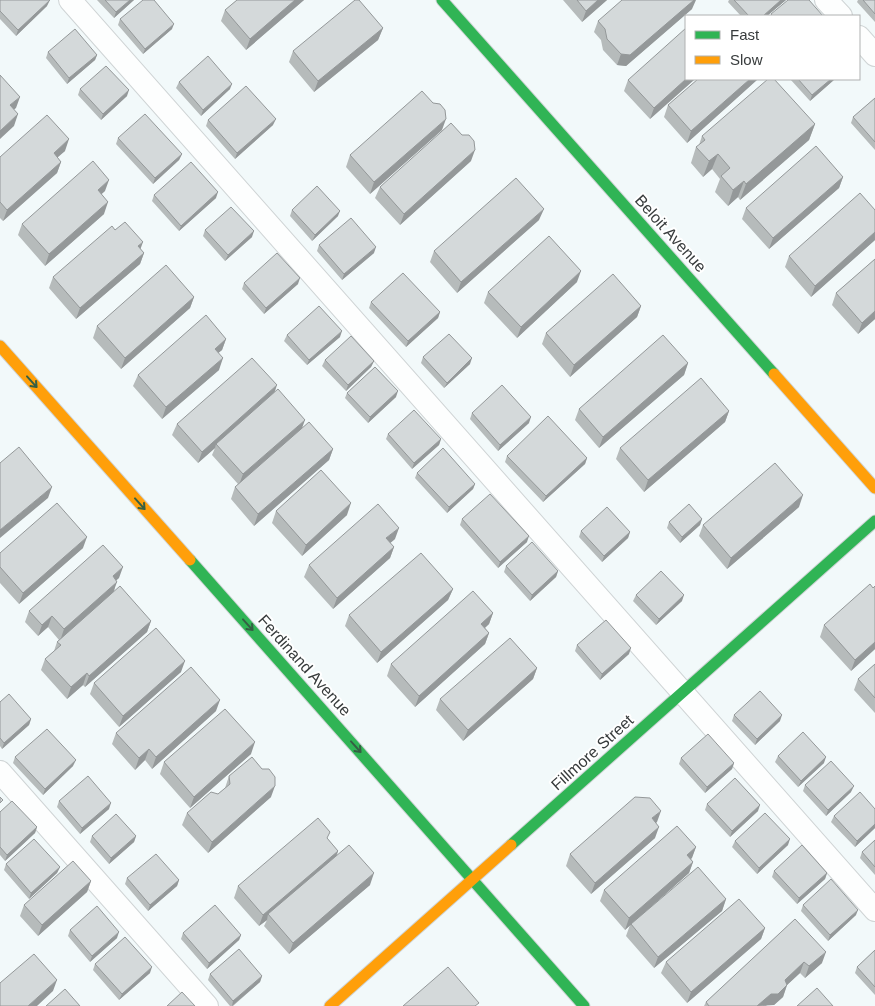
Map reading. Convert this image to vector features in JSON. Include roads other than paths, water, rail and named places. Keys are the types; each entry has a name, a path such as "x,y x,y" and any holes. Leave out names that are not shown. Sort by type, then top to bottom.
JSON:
{"street":[{"name":"Beloit Avenue","path":"442,0 875,488"},
{"name":"Ferdinand Avenue","path":"0,346 584,1006"},
{"name":"Fillmore Street","path":"330,1006 875,522"}],"lane":[{"path":"70,0 875,910"},
{"path":"826,0 839,15"},
{"path":"860,38 875,55"},
{"path":"0,772 207,1006"}]}
